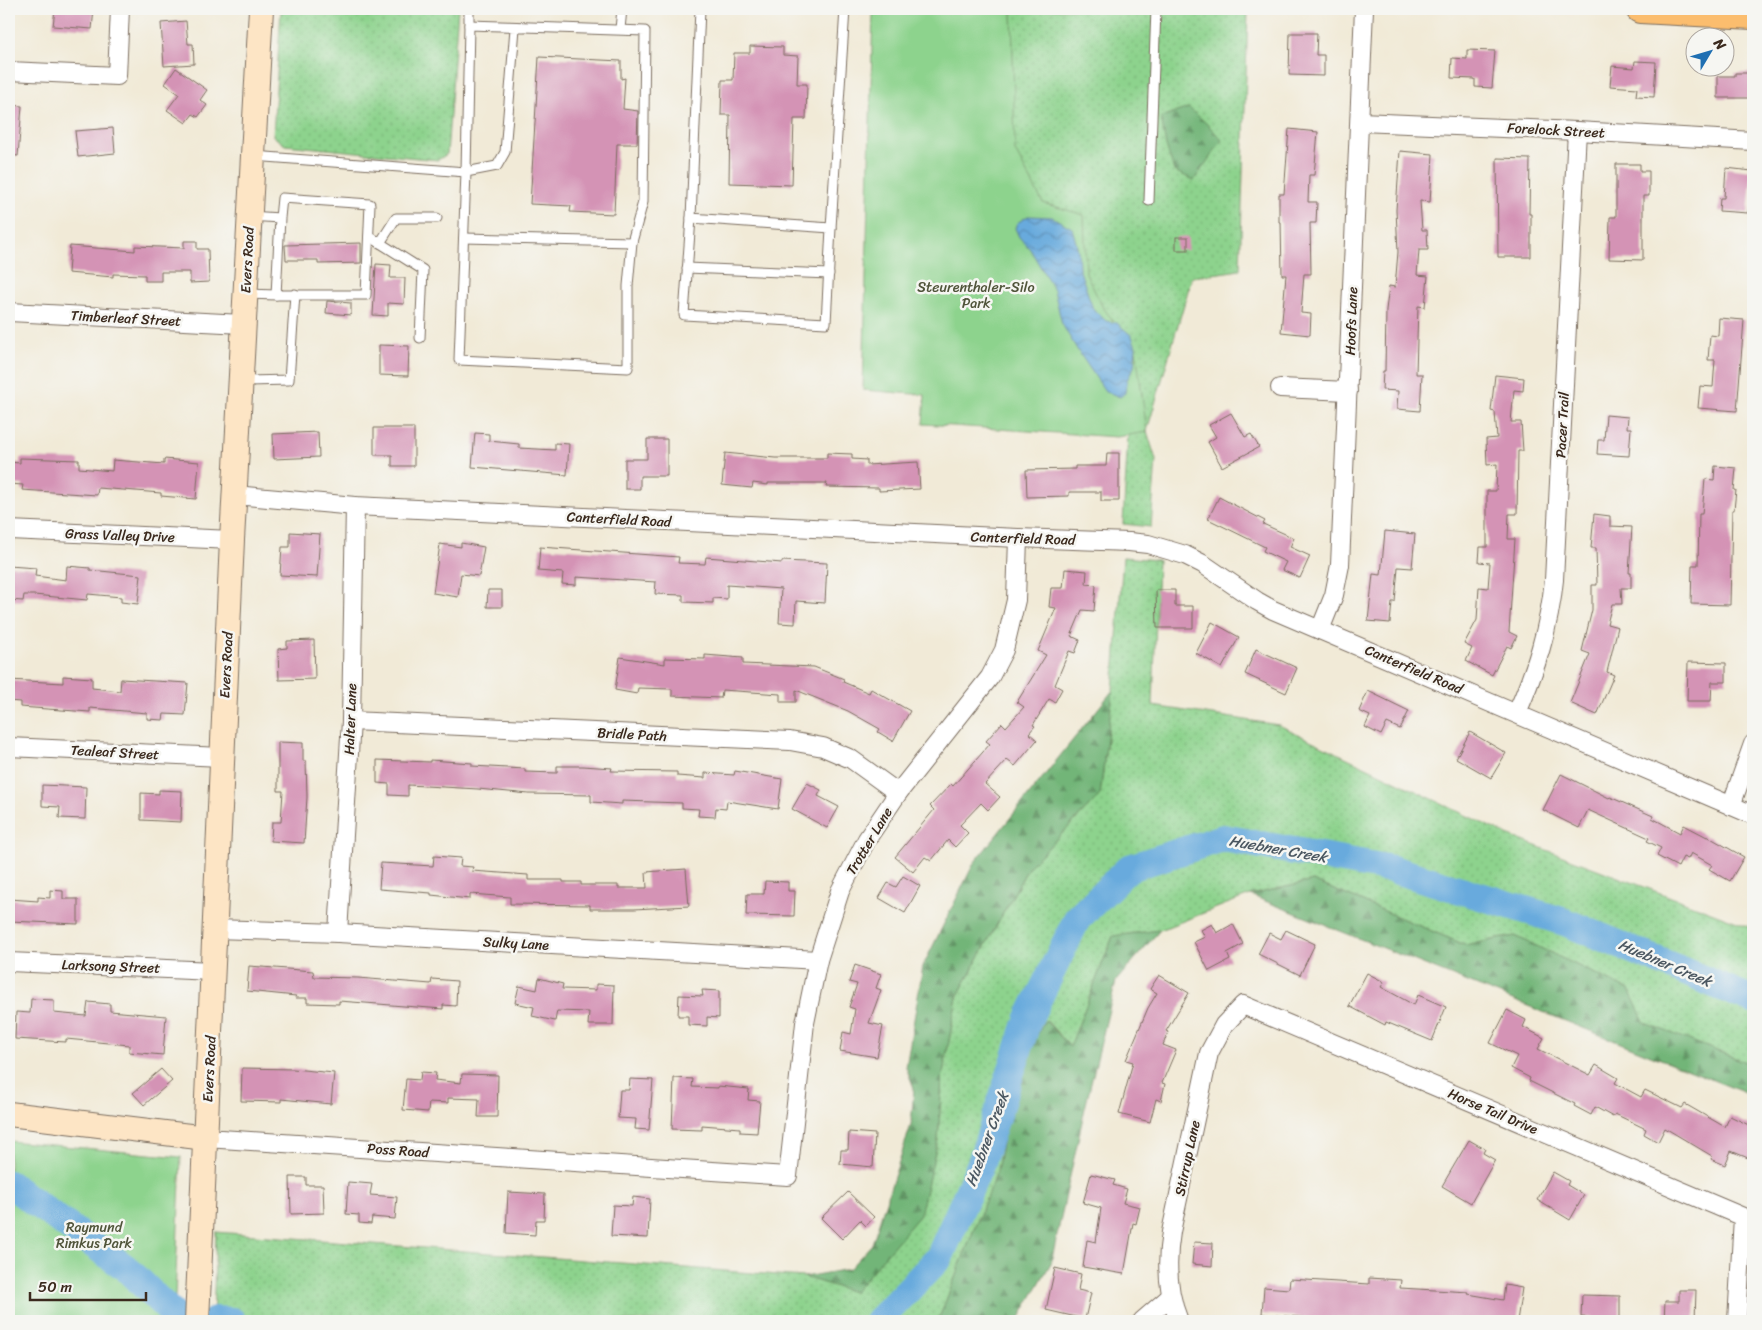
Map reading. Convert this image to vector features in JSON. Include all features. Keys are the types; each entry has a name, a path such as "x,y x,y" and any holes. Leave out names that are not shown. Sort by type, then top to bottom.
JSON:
{"main road":[{"name":"Evers Road","path":"197,1321 221,756 261,9"},
{"path":"1640,9 1753,15"},
{"name":"Poss Road","path":"9,1114 206,1138"}],"street":[{"path":"9,71 117,76 120,9"},
{"name":"Hoofs Lane","path":"1320,630 1334,595 1340,565 1364,9"},
{"name":"Forelock Street","path":"1360,122 1753,141"},
{"name":"Pacer Trail","path":"1517,713 1533,676 1544,640 1554,580 1577,131"},
{"name":"Timberleaf Street","path":"9,312 243,324"},
{"path":"1280,388 1348,391"},
{"name":"Canterfield Road","path":"235,494 355,506 1129,542 1167,549 1203,564 1273,610 1753,815"},
{"name":"Halter Lane","path":"338,933 351,720 355,506"},
{"name":"Grass Valley Drive","path":"9,530 232,540"},
{"name":"Trotter Lane","path":"788,1176 805,1023 818,960 840,891 866,839 898,793 990,678 1004,650 1016,600 1018,538"},
{"name":"Bridle Path","path":"351,720 790,741 823,747 851,759 898,793"},
{"path":"1731,806 1753,744"},
{"name":"Tealeaf Street","path":"9,747 221,756"},
{"name":"Sulky Lane","path":"214,929 338,933 818,960"},
{"name":"Larksong Street","path":"9,962 213,970"},
{"name":"Horse Tail Drive","path":"1243,1005 1744,1217 1737,1321"},
{"name":"Stirrup Lane","path":"1179,1321 1168,1280 1168,1248 1171,1232 1209,1054 1224,1025 1243,1005"},
{"name":"Poss Road","path":"206,1138 788,1176"},
{"path":"1142,1321 1171,1296"}],"lane":[{"path":"469,9 466,172 459,360 628,368 628,286 632,242 642,202 645,31 469,25"},
{"path":"620,29 622,9"},
{"path":"700,9 691,218 684,315 826,323 845,9"},
{"path":"1149,201 1156,9"},
{"path":"253,156 466,172 497,166 505,152 515,28"},
{"path":"245,294 276,295 366,294 370,204 282,198 276,295"},
{"path":"249,216 280,218"},
{"path":"380,243 396,218 437,218"},
{"path":"691,218 831,228"},
{"path":"369,236 423,270 420,338"},
{"path":"464,238 632,242"},
{"path":"687,268 829,274"},
{"path":"240,380 289,380 295,294"}],"green space":[{"path":"281,9 458,9 447,154 438,160 285,145 273,136"},
{"name":"Steurenthaler-Silo Park","path":"873,9 1012,9 1015,151 1043,203 1084,215 1086,273 1102,306 1136,351 1147,432 1117,437 923,424 925,395 863,390"},
{"path":"942,9 1248,9 1240,270 1192,277 1147,431 1156,460 1151,527 1123,524 1128,435 1105,391 1058,238"},
{"path":"1189,108 1222,140 1194,180 1174,171 1166,146 1161,117"},
{"path":"1123,557 1158,560 1153,706 1279,725 1507,835 1753,928 1753,1065 1644,1023 1629,990 1515,936 1465,945 1313,881 1250,895 1160,930 1113,936 1070,1047 1046,1020 1014,1080 997,1171 938,1321 213,1321 216,1232 804,1277 854,1292 938,1140 942,1079 957,997 1028,868 1100,795 1113,690"},
{"path":"1113,690 1100,795 1028,868 957,997 942,1079 938,1140 920,1215 854,1292 804,1277 849,1269 872,1244 911,1125 914,1088 906,1067 923,966 974,863"},
{"path":"1313,881 1465,945 1515,936 1629,990 1645,1023 1753,1065 1753,1096 1250,895"},
{"path":"1160,930 1116,981 1085,1108 1051,1263 1018,1321 938,1321 997,1171 1014,1080 1045,1020 1070,1047 1113,936"},
{"name":"Raymund Rimkus Park","path":"9,1141 181,1157 174,1321 9,1321"}],"water":[{"path":"1028,216 1052,217 1072,228 1078,250 1079,268 1093,309 1106,321 1117,323 1132,336 1136,347 1134,367 1127,380 1125,393 1120,397 1105,391 1062,324 1054,290 1030,249 1019,237 1015,228 1017,223"}],"building":[{"path":"55,9 94,9 92,29 53,26"},
{"path":"186,21 188,44 193,44 194,64 164,66 161,23"},
{"path":"1290,33 1317,33 1316,55 1324,55 1324,76 1289,75"},
{"path":"750,46 783,47 783,55 798,56 797,84 807,84 806,119 794,119 792,185 729,183 730,115 721,115 722,80 733,80 734,53 750,53"},
{"path":"1467,50 1495,51 1492,88 1475,87 1475,79 1451,78 1452,58 1467,59"},
{"path":"539,57 621,61 621,79 625,78 623,109 638,111 637,144 617,144 614,214 570,212 571,206 530,204"},
{"path":"1635,61 1656,62 1654,97 1636,96 1637,88 1610,86 1612,66 1634,68"},
{"path":"176,68 207,90 200,100 207,105 198,117 193,114 186,123 167,110 179,94 165,84"},
{"path":"1735,73 1753,73 1753,98 1718,98 1718,78 1734,78"},
{"path":"9,105 22,106 18,156 9,155"},
{"path":"113,128 115,153 78,157 75,131"},
{"path":"1289,129 1318,132 1314,175 1309,175 1308,202 1317,202 1316,223 1310,223 1311,274 1304,274 1301,313 1311,314 1310,335 1281,332 1286,275 1282,275 1279,194 1284,194"},
{"path":"1400,151 1433,154 1430,202 1420,201 1422,230 1427,230 1428,250 1419,250 1417,275 1428,276 1425,307 1418,306 1416,374 1422,374 1420,411 1397,409 1398,391 1382,390 1383,371 1385,371 1386,310 1389,286 1395,287 1398,252 1396,210"},
{"path":"1497,158 1530,159 1529,214 1531,214 1531,257 1498,257"},
{"path":"1616,164 1640,164 1640,171 1649,171 1649,196 1643,196 1643,260 1609,259 1610,217 1616,217"},
{"path":"1726,168 1752,171 1748,213 1719,211 1720,198 1724,198"},
{"path":"1176,237 1188,237 1188,250 1176,250"},
{"path":"184,241 197,241 197,249 208,249 209,282 190,283 190,272 161,272 161,281 145,281 145,275 113,274 113,277 68,273 70,246 135,251 135,246 184,248"},
{"path":"361,243 361,263 318,264 318,260 286,260 285,245"},
{"path":"376,264 391,265 390,278 405,278 404,304 388,303 388,316 373,315"},
{"path":"327,301 351,303 351,315 326,313"},
{"path":"1719,318 1744,320 1737,411 1698,408 1700,386 1713,387 1715,360 1708,360 1710,335 1718,336"},
{"path":"379,345 409,346 408,376 379,375"},
{"path":"1495,375 1524,378 1523,391 1514,390 1511,422 1521,422 1523,451 1518,451 1517,514 1509,514 1508,539 1515,539 1509,632 1517,636 1511,648 1507,646 1492,675 1466,661 1472,648 1464,644 1477,620 1479,587 1488,588 1490,563 1479,562 1480,547 1487,547 1487,491 1496,491 1497,464 1487,465 1486,439 1497,438 1495,412 1491,411"},
{"path":"1231,413 1245,437 1251,434 1259,447 1222,467 1208,442 1216,437 1209,425"},
{"path":"1606,415 1628,417 1627,428 1631,428 1629,456 1597,454 1598,440 1604,440"},
{"path":"374,428 414,428 414,466 392,466 392,455 374,455"},
{"path":"318,432 319,457 274,459 273,434"},
{"path":"475,433 489,434 489,441 519,444 519,448 555,450 555,443 569,444 567,475 472,467"},
{"path":"647,439 667,439 667,476 640,476 640,489 625,489 625,459 647,459"},
{"path":"725,453 775,458 827,458 827,453 852,454 852,459 867,460 867,465 918,462 920,489 879,491 879,488 826,487 827,483 768,483 768,485 753,483 752,488 722,485"},
{"path":"1107,453 1119,453 1119,501 1101,501 1101,492 1069,492 1069,496 1027,497 1026,470 1075,469 1075,466 1106,466"},
{"path":"20,458 79,460 79,468 112,471 113,460 164,464 164,459 199,462 196,499 161,496 161,493 98,488 97,495 22,490 23,485 9,484 9,462 20,463"},
{"path":"1715,466 1736,468 1734,490 1736,490 1734,510 1732,510 1730,605 1691,604 1692,565 1698,565 1699,514 1702,514 1705,479 1714,480"},
{"path":"1219,497 1265,521 1263,524 1294,538 1290,547 1310,556 1300,578 1282,570 1286,562 1263,551 1265,547 1208,519"},
{"path":"1594,514 1610,516 1610,526 1632,527 1629,573 1631,573 1631,588 1621,588 1622,604 1612,604 1607,624 1618,627 1607,672 1614,675 1597,715 1570,703 1590,654 1582,651 1592,610 1592,585 1597,585 1596,548 1591,548"},
{"path":"1385,531 1415,534 1412,568 1398,567 1395,602 1392,602 1390,623 1368,621 1373,574 1381,575"},
{"path":"290,532 320,534 317,577 280,575 282,547 290,547"},
{"path":"461,543 484,547 479,576 461,574 458,597 433,593 440,544 461,547"},
{"path":"540,547 679,557 678,563 705,564 706,557 782,563 782,561 827,563 825,603 796,601 795,624 779,623 781,589 727,585 727,599 713,598 713,603 683,602 683,595 655,594 656,582 576,577 576,585 562,584 563,573 538,571"},
{"path":"9,566 36,568 35,576 66,580 67,566 141,575 138,604 121,602 121,597 88,594 87,600 24,595 23,601 9,600"},
{"path":"1065,569 1087,571 1086,584 1096,585 1094,611 1082,610 1071,636 1080,640 1075,653 1069,651 1055,685 1062,689 1055,702 1049,699 1033,725 1035,726 1029,733 1037,740 1015,766 1007,760 985,784 1000,797 988,810 981,803 960,825 968,833 955,847 948,840 931,861 925,857 913,872 895,857 934,810 930,806 951,784 953,786 990,744 986,741 1002,723 1006,727 1024,707 1017,702 1046,655 1038,651 1056,608 1049,607 1051,588 1063,588"},
{"path":"488,590 502,590 502,607 487,607"},
{"path":"1156,590 1175,590 1175,606 1193,606 1193,628 1157,628"},
{"path":"1212,622 1239,637 1222,668 1196,653"},
{"path":"314,640 315,679 279,680 278,649 287,648 287,641"},
{"path":"1256,649 1297,668 1286,693 1245,674"},
{"path":"705,655 743,658 743,664 814,667 844,679 843,682 869,693 871,689 910,711 893,741 878,732 880,729 848,711 796,690 796,702 780,702 780,694 722,690 721,698 672,696 672,689 638,688 637,694 615,690 620,657 665,664 665,658 705,659"},
{"path":"1688,662 1726,663 1726,682 1712,682 1711,701 1687,701"},
{"path":"63,676 92,678 92,688 120,691 121,679 188,683 185,715 164,714 163,720 147,719 147,713 90,708 90,712 20,707 20,702 9,701 9,680 63,683"},
{"path":"1368,691 1409,711 1400,729 1387,723 1381,735 1365,727 1370,716 1359,711"},
{"path":"1470,732 1506,753 1491,778 1456,758"},
{"path":"278,742 303,743 303,761 306,761 307,797 304,843 271,841 272,822 281,822 283,791 278,791"},
{"path":"377,760 430,762 430,760 472,763 472,766 525,769 525,772 557,773 557,766 583,766 612,768 611,771 677,772 677,776 705,778 705,773 734,775 735,771 782,779 778,809 727,801 726,809 716,808 715,817 698,816 699,809 682,808 682,803 622,801 622,804 591,802 591,795 529,794 408,785 408,796 389,795 389,784 377,783"},
{"path":"1561,774 1609,798 1653,816 1652,818 1680,833 1684,825 1744,857 1730,881 1709,869 1712,865 1691,853 1688,859 1683,857 1678,867 1657,856 1661,848 1647,841 1649,838 1588,810 1579,828 1543,810"},
{"path":"807,783 821,790 818,796 839,807 827,828 792,809"},
{"path":"42,785 86,787 85,819 59,818 60,807 42,806"},
{"path":"159,790 182,791 181,822 141,820 141,793 159,794"},
{"path":"434,856 461,858 460,866 473,867 472,871 528,875 528,880 563,880 563,882 581,882 581,885 618,885 618,888 647,888 646,872 686,869 689,906 590,909 590,905 510,904 510,897 470,894 470,899 431,895 431,893 379,889 381,863 433,866"},
{"path":"903,876 920,886 905,913 879,898 888,883 896,887"},
{"path":"765,881 788,882 788,891 795,891 794,916 746,915 747,894 764,894"},
{"path":"50,890 63,891 63,899 78,899 78,924 9,921 9,899 38,901 38,897 50,898"},
{"path":"1212,924 1217,933 1233,924 1243,944 1227,953 1230,960 1209,971 1194,942 1205,937 1201,930"},
{"path":"1286,930 1315,944 1300,975 1258,954 1269,933 1281,939"},
{"path":"855,965 881,974 876,988 881,990 869,1023 883,1026 877,1057 840,1051 843,1032 851,1034 855,1009 849,1007 857,984 849,982"},
{"path":"249,966 313,971 314,977 358,978 431,984 432,979 457,981 456,1006 443,1005 443,1009 339,1001 339,1004 307,1003 307,998 247,991"},
{"path":"1367,973 1384,982 1381,987 1414,1005 1418,995 1446,1007 1432,1041 1386,1022 1385,1025 1349,1006"},
{"path":"1159,975 1189,993 1166,1031 1168,1032 1163,1045 1176,1050 1162,1083 1165,1084 1161,1101 1156,1099 1150,1122 1119,1114 1133,1062 1126,1060 1148,1008 1157,993 1150,989"},
{"path":"539,978 563,984 562,989 596,990 596,984 614,985 613,1025 588,1025 589,1012 557,1011 555,1021 532,1016 534,1007 515,1003 519,986 537,990"},
{"path":"702,990 719,991 719,1018 707,1017 707,1026 688,1025 688,1016 678,1016 679,995 703,996"},
{"path":"31,999 54,1000 54,1013 86,1016 88,1002 110,1004 110,1011 166,1016 163,1055 129,1052 129,1045 66,1039 66,1042 15,1039 16,1012 30,1013"},
{"path":"1507,1010 1526,1020 1523,1027 1544,1038 1538,1049 1590,1075 1596,1065 1618,1078 1615,1083 1641,1097 1645,1090 1682,1108 1685,1104 1725,1127 1730,1116 1753,1127 1753,1160 1731,1151 1725,1165 1711,1159 1712,1156 1665,1128 1658,1142 1644,1134 1646,1129 1615,1114 1613,1117 1595,1107 1591,1115 1574,1106 1575,1104 1529,1081 1530,1078 1511,1068 1517,1056 1490,1043"},
{"path":"242,1068 293,1069 334,1073 331,1104 281,1099 281,1102 241,1101"},
{"path":"161,1069 172,1081 144,1105 133,1093"},
{"path":"421,1072 436,1073 435,1080 461,1083 462,1074 498,1075 497,1117 478,1117 479,1099 448,1098 448,1103 429,1102 428,1112 403,1110 406,1079 420,1080"},
{"path":"674,1078 693,1079 692,1087 718,1088 718,1086 749,1089 748,1100 760,1101 757,1133 740,1132 740,1128 702,1125 702,1130 672,1129"},
{"path":"630,1079 653,1080 649,1130 635,1129 636,1119 618,1118 620,1090 629,1090"},
{"path":"849,1132 875,1134 873,1167 840,1164 841,1150 848,1150"},
{"path":"1469,1140 1485,1149 1483,1153 1495,1160 1471,1203 1442,1186"},
{"path":"1553,1172 1569,1181 1567,1185 1584,1195 1570,1220 1537,1200"},
{"path":"1091,1174 1115,1180 1113,1185 1127,1189 1123,1203 1140,1207 1136,1224 1133,1223 1124,1274 1083,1267 1087,1240 1096,1242 1101,1208 1083,1203"},
{"path":"290,1177 306,1177 306,1185 323,1185 324,1213 291,1214"},
{"path":"348,1182 372,1184 370,1195 397,1197 395,1219 372,1217 371,1224 359,1223 359,1215 346,1214"},
{"path":"508,1192 545,1194 544,1220 536,1220 535,1235 506,1233"},
{"path":"848,1192 874,1217 866,1226 860,1220 842,1239 821,1218"},
{"path":"633,1197 650,1199 648,1238 611,1236 613,1205 632,1206"},
{"path":"1194,1242 1213,1243 1212,1266 1192,1264"},
{"path":"1055,1268 1081,1274 1078,1290 1091,1293 1085,1319 1046,1310"},
{"path":"1369,1278 1401,1280 1400,1288 1469,1292 1468,1294 1503,1300 1505,1285 1522,1288 1517,1321 1366,1321 1367,1319 1310,1318 1262,1314 1264,1287 1289,1289 1290,1279 1369,1284"},
{"path":"1679,1290 1696,1290 1695,1321 1664,1321 1665,1301 1679,1301"},
{"path":"1582,1295 1620,1296 1620,1321 1602,1321 1602,1318 1581,1317"}],"waterway":[{"name":"Huebner Creek","path":"878,1321 939,1258 981,1163 1028,1020 1077,919 1129,868 1223,838 1392,869 1565,922 1753,1000"},
{"name":"Huebner Creek","path":"9,1184 126,1268 175,1316"},
{"name":"Huebner Creek","path":"215,1320 232,1321"}]}
